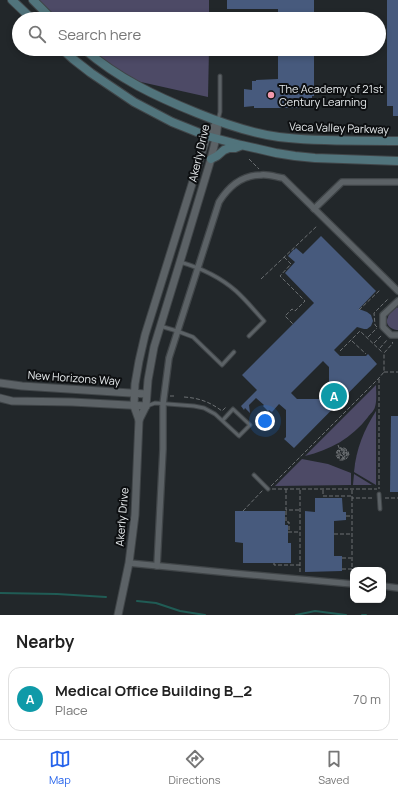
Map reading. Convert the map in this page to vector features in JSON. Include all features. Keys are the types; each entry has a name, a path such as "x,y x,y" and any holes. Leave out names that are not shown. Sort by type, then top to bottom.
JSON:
{"main road":[{"path":"12,0 25,12"},
{"path":"33,0 45,12"},
{"path":"70,56 90,73 134,102 172,122 207,136 276,153 315,158 398,161"},
{"name":"Vaca Valley Parkway","path":"93,56 123,78 144,90 218,122 256,133 320,140 398,141"},
{"path":"210,159 217,156 224,150 241,145"}],"street":[{"name":"Akerly Drive","path":"118,615 129,563 135,515 139,420 134,406 134,394 138,361 207,136 218,122"},
{"name":"Akerly Drive","path":"139,420 146,406 146,394 151,361 160,326 216,138 218,122"},
{"path":"157,566 163,449 163,404 169,358 219,202 225,192 237,181 247,176 262,174 283,178 398,291"},
{"path":"314,209 342,182 398,182"},
{"path":"398,301 383,315 383,327 391,335 398,335"},
{"name":"New Horizons Way","path":"0,383 146,394"},
{"path":"0,398 12,401 72,402 146,406"},
{"path":"129,563 350,584"},
{"path":"386,586 398,588"}],"lane":[{"path":"218,122 220,112 220,76"},
{"path":"180,262 198,267 213,275 236,291 264,321 249,336"},
{"path":"160,326 193,337 222,365 234,352"},
{"path":"146,394 154,403"},
{"path":"146,406 154,403 204,408 215,414 239,436 250,425 233,409 222,420"},
{"path":"254,475 267,488"},
{"path":"379,494 380,509"}],"path":[{"path":"249,159 261,170"},
{"path":"261,279 317,226"},
{"path":"284,257 291,264 280,276 305,301 295,311 292,309 285,316 293,324"},
{"path":"359,310 380,290"},
{"path":"368,337 377,327"},
{"path":"340,351 360,331 384,353"},
{"path":"374,343 383,333"},
{"path":"379,349 389,338"},
{"path":"351,340 366,354"},
{"path":"243,511 299,458 379,378 384,372 384,353 394,343"},
{"path":"384,372 398,372"},
{"path":"267,488 379,489 379,378"},
{"path":"168,395 176,396"},
{"path":"184,397 206,401 222,411 226,407"},
{"path":"338,445 340,450 343,449 347,451 344,449 341,449 341,448 347,449 349,455 346,459 348,455 348,452 347,452 347,456 345,458 342,459 338,457 340,459 345,460 340,460 337,458 336,452 339,449 337,454 338,456 338,452 340,450 339,456 342,458 344,457 340,456 340,452 341,452 340,455 342,456 344,456 345,454 342,451 345,452 345,457 347,454 346,451 343,450 341,451 344,454 343,456 343,454"},
{"path":"286,489 286,522 289,522 288,532 300,532"},
{"path":"300,489 300,574"},
{"path":"323,489 323,496 398,498"},
{"path":"342,569 352,568 352,489"},
{"path":"286,510 300,510"},
{"path":"346,516 352,516"},
{"path":"334,534 352,534"},
{"path":"342,558 352,558"},
{"path":"274,563 274,565 300,565"}],"shaded area":[{"path":"33,0 209,0 209,12 45,12"},
{"path":"95,56 209,56 208,97 123,78"},
{"path":"397,307 398,330 391,328 387,322 389,314"},
{"path":"376,385 376,405 373,411 355,431 332,447 305,456"},
{"path":"376,411 376,485 354,472 361,440"},
{"path":"302,459 328,464 351,473 351,485 275,486"},
{"path":"354,474 372,485 353,485"}],"building":[{"path":"227,0 314,0 314,12 278,12 278,9 227,9"},
{"path":"387,0 398,0 398,116 393,116 393,106 387,106"},
{"path":"278,56 314,56 314,96 312,96 312,107 244,107 244,89 252,90 252,81 278,79"},
{"path":"321,236 376,291 359,309 371,315 373,321 371,326 367,329 357,327 334,350 340,356 366,356 368,354 377,364 294,448 284,439 286,437 286,410 279,404 272,412 269,410 268,411 256,398 249,405 250,413 245,408 244,410 241,406 257,390 242,375 314,303 285,273 295,262 288,256 294,249 296,248 303,254","holes":["323,361 329,367 329,389 319,399 297,399 291,393"]},
{"path":"391,416 398,416 398,492 390,492"},
{"path":"315,498 342,498 343,512 346,512 346,520 334,521 334,556 342,556 342,571 305,572 305,511 315,512"},
{"path":"235,511 285,511 285,525 288,525 288,543 291,543 291,563 243,563 243,543 235,542"}],"waterway":[{"path":"0,593 106,597"},
{"path":"137,601 156,603 180,611 205,615"},
{"path":"296,615 315,611 346,615"}],"place":[{"name":"The Academy of 21st Century Learning","path":"271,95"},
{"name":"Medical Office Building B_2","path":"334,396"}]}
